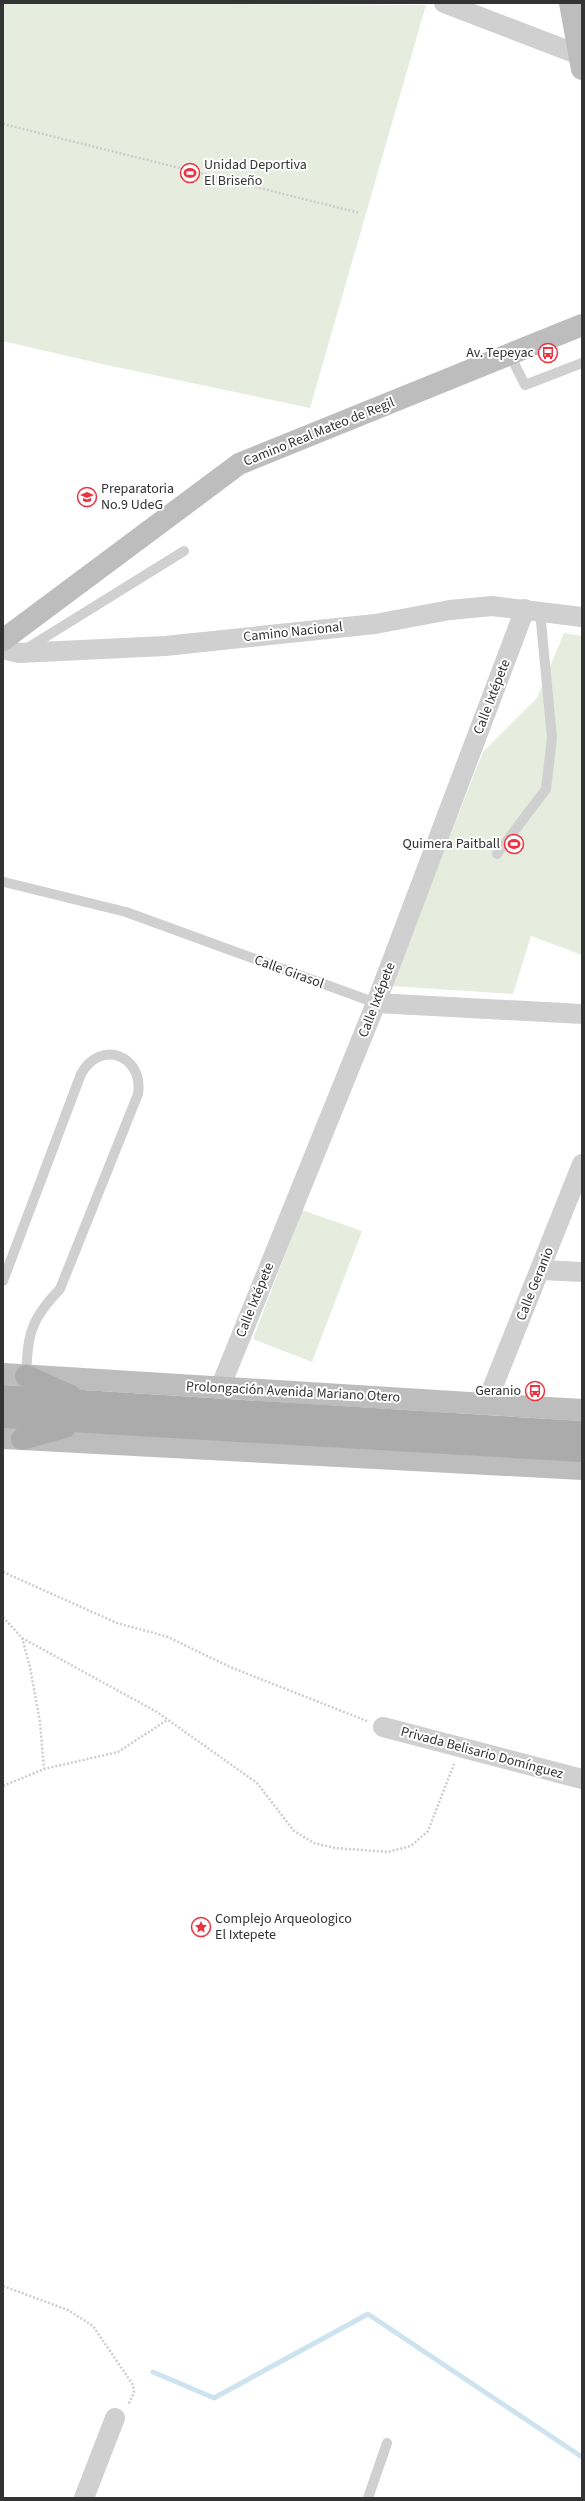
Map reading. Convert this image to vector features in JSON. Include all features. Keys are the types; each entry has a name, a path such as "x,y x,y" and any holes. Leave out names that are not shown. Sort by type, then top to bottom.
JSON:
{"main road":[{"path":"26,1376 82,1412"},
{"name":"Prolongación Avenida Mariano Otero","path":"3,1396 82,1412 582,1451"},
{"path":"13,1438 82,1412"},
{"name":"Prolongación Avenida Mariano Otero","path":"3,1417 82,1412 582,1432"}],"street":[{"path":"444,3 581,60"},
{"path":"570,3 581,60"},
{"name":"Camino Real Mateo de Regil","path":"8,648 239,464 582,325"},
{"name":"Camino Nacional","path":"8,648 165,646 375,624 450,610 492,606 582,617"},
{"name":"Calle Ixtépete","path":"220,1388 533,610"},
{"name":"Calle Girasol","path":"376,1003 582,1014"},
{"name":"Calle Geranio","path":"486,1404 542,1270 582,1164"},
{"path":"542,1270 582,1272"},
{"name":"Prolongación Avenida Mariano Otero","path":"3,1374 582,1410"},
{"path":"13,1438 582,1469"},
{"name":"Privada Belisario Domínguez","path":"383,1727 582,1779"},
{"path":"84,2498 115,2418"}],"lane":[{"path":"510,355 525,385 582,363"},
{"path":"8,648 184,551"},
{"path":"497,854 546,789 552,738 533,610"},
{"name":"Calle Girasol","path":"4,882 126,912 376,1003"},
{"path":"3,1280 80,1074 85,1066 98,1057 110,1055 122,1058 135,1069 139,1081 138,1094 60,1289 43,1306 32,1326 26,1376"},
{"path":"368,2498 387,2443"}],"path":[{"path":"3,124 360,213"},
{"path":"3,1572 117,1623 168,1637 230,1667 383,1727"},
{"path":"3,1617 22,1638 167,1720 257,1783 294,1831 314,1843 335,1848 388,1852 411,1846 428,1831 461,1747"},
{"path":"22,1638 30,1668 40,1722 44,1769"},
{"path":"3,1786 44,1769 118,1752 167,1720"},
{"path":"3,2286 68,2310 93,2326 133,2385 134,2393 130,2402 115,2418"}],"shaded area":[{"name":"Unidad Deportiva El Briseño","path":"3,3 426,5 310,408 102,364 3,341"},
{"name":"Quimera Paitball","path":"564,633 582,636 582,955 531,936 513,994 391,986 483,752 537,698"},
{"path":"302,1210 362,1231 312,1362 253,1339"}],"waterway":[{"path":"153,2372 214,2398 368,2314 582,2457"}],"place":[{"name":"Unidad Deportiva El Briseño","path":"190,173"},
{"name":"Av. Tepeyac","path":"548,353"},
{"name":"Preparatoria No.9 UdeG","path":"87,497"},
{"name":"Quimera Paitball","path":"514,844"},
{"name":"Geranio","path":"535,1391"},
{"name":"Complejo Arqueologico El Ixtepete","path":"201,1927"}]}
